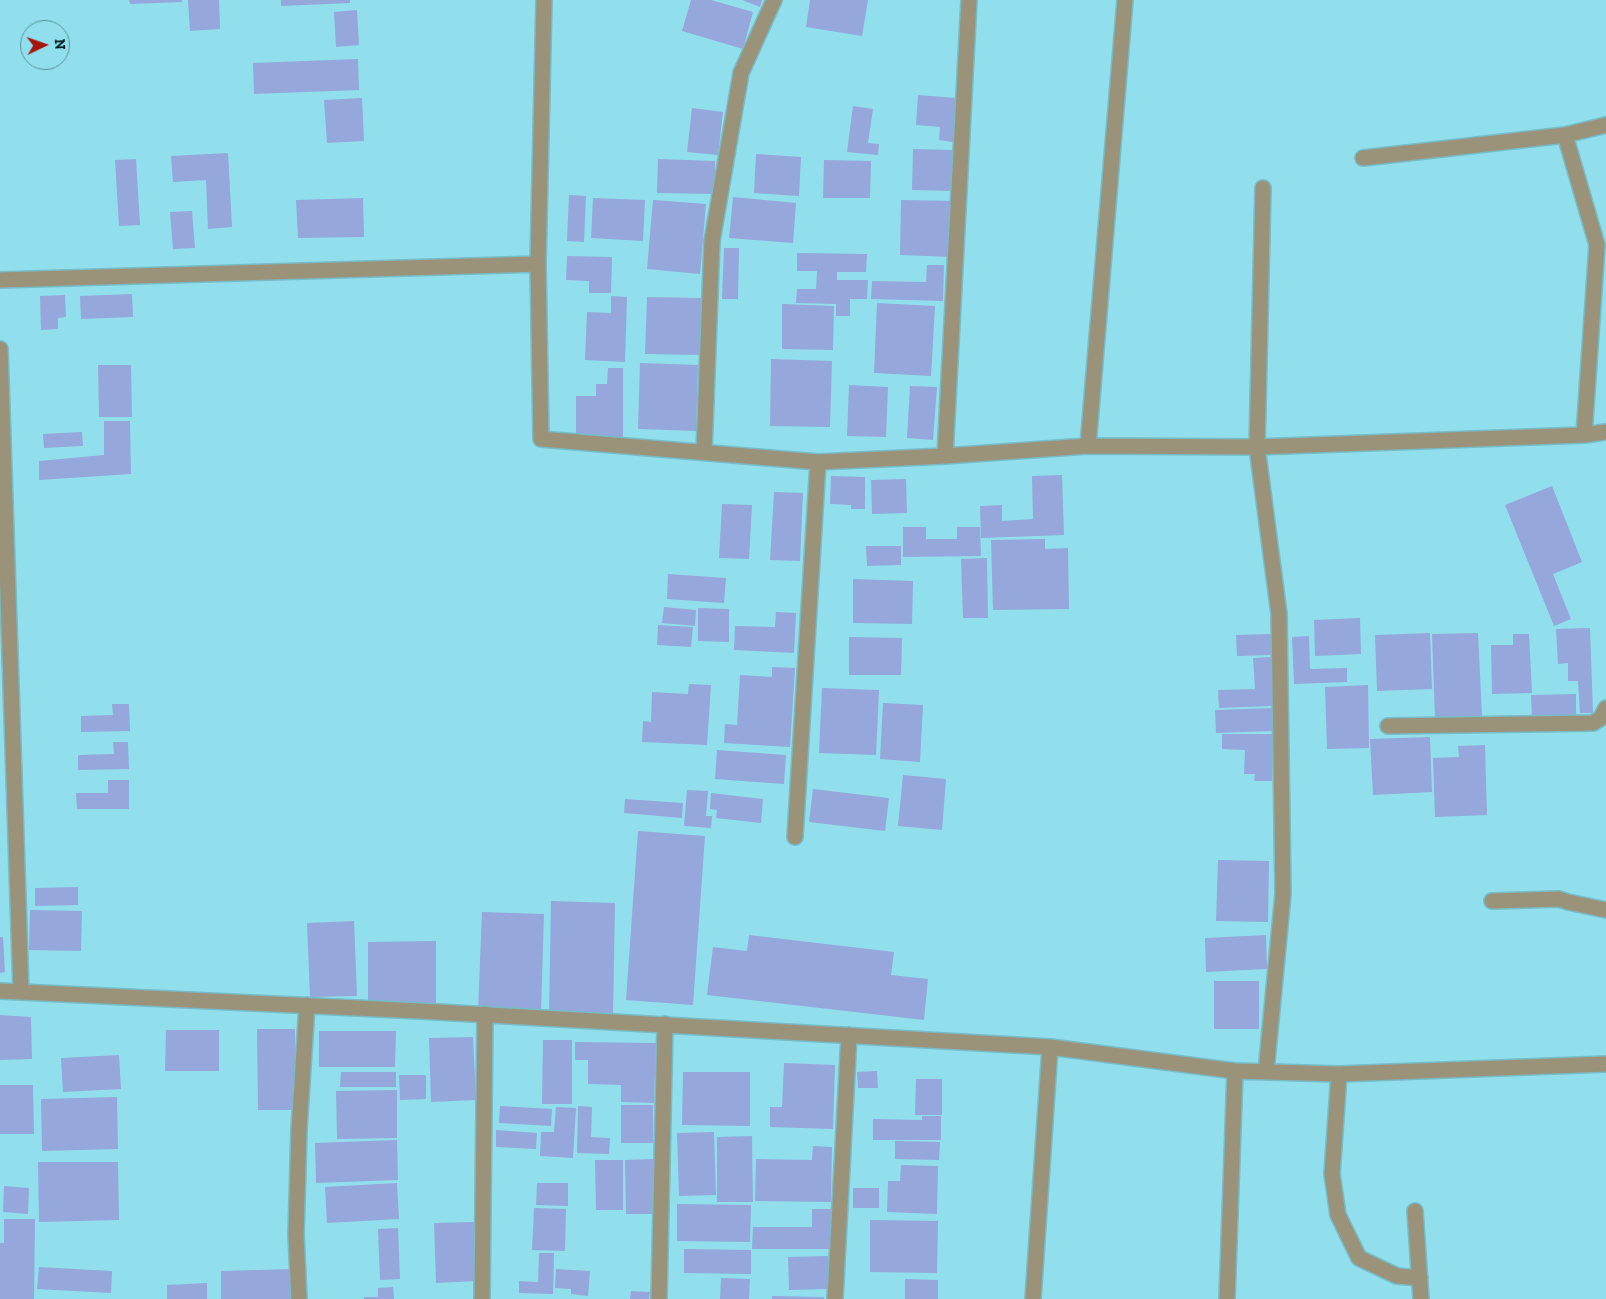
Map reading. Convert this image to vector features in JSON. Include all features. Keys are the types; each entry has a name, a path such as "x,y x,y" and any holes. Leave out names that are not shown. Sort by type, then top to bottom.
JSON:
{"street":[{"path":"544,0 538,264 541,439 818,462 945,456 1088,446 1258,446 1584,436 1606,432"},
{"path":"704,452 712,241 741,73 774,0"},
{"path":"945,456 968,0"},
{"path":"1088,446 1124,0"},
{"path":"1363,158 1565,135 1606,125"},
{"path":"1565,135 1597,246 1600,292 1584,436"},
{"path":"1263,188 1258,446 1279,614 1283,894 1266,1072"},
{"path":"0,280 538,264"},
{"path":"0,349 21,991"},
{"path":"794,837 818,462"},
{"path":"1388,726 1593,723 1601,718 1606,708"},
{"path":"1492,901 1559,899 1606,910"},
{"path":"0,991 485,1014 1050,1047 1235,1072 1339,1074 1606,1064"},
{"path":"299,1299 296,1235 299,1129 307,1005"},
{"path":"482,1299 485,1014"},
{"path":"658,1299 665,1024"},
{"path":"835,1299 849,1035"},
{"path":"1032,1299 1050,1047"},
{"path":"1227,1299 1235,1072"},
{"path":"1339,1074 1332,1174 1338,1216 1360,1258 1397,1276 1420,1278"},
{"path":"1415,1211 1421,1299"}],"building":[{"path":"129,0 182,0 182,2 130,4"},
{"path":"188,0 219,0 220,29 190,31"},
{"path":"281,0 350,0 350,3 281,6"},
{"path":"691,0 711,0 753,12 743,49 682,31"},
{"path":"742,0 762,0 760,7"},
{"path":"810,0 868,0 862,36 806,27"},
{"path":"357,10 359,45 336,47 334,12"},
{"path":"358,59 359,90 254,94 253,63"},
{"path":"918,95 957,98 953,142 939,140 940,127 916,125"},
{"path":"362,98 364,141 327,143 324,100"},
{"path":"853,106 873,109 868,143 879,144 878,155 847,152"},
{"path":"692,108 723,112 718,155 687,152"},
{"path":"913,149 954,150 952,191 912,190"},
{"path":"228,153 232,227 208,229 206,180 173,182 171,156"},
{"path":"756,154 801,157 799,196 754,193"},
{"path":"136,159 140,225 119,226 115,160"},
{"path":"658,159 715,161 715,194 657,193"},
{"path":"824,160 871,161 870,198 823,198"},
{"path":"569,195 586,196 584,242 567,241"},
{"path":"733,197 796,203 793,243 729,238"},
{"path":"363,198 364,237 298,238 296,200"},
{"path":"593,198 645,200 643,241 591,238"},
{"path":"653,200 706,204 700,274 647,269"},
{"path":"901,200 954,201 953,257 900,255"},
{"path":"192,211 195,248 173,249 170,212"},
{"path":"724,248 739,248 738,299 722,299"},
{"path":"797,253 867,254 866,272 837,272 837,280 868,280 867,299 850,299 850,316 836,316 836,304 796,303 797,289 816,289 817,271 797,271"},
{"path":"567,256 612,257 611,293 589,293 589,281 566,280"},
{"path":"927,265 944,265 943,301 871,299 872,281 926,282"},
{"path":"132,294 133,317 81,319 80,296"},
{"path":"65,295 66,317 58,318 58,329 41,330 40,296"},
{"path":"611,296 627,297 625,362 585,360 587,312 611,313"},
{"path":"647,297 703,298 702,355 645,354"},
{"path":"877,303 935,306 931,376 874,373"},
{"path":"782,304 834,306 833,350 782,349"},
{"path":"771,359 832,361 830,427 770,426"},
{"path":"640,363 698,365 696,431 638,429"},
{"path":"98,365 131,365 132,417 99,417"},
{"path":"608,368 623,368 623,437 576,437 576,396 596,396 596,384 607,384"},
{"path":"849,385 888,387 886,437 847,436"},
{"path":"910,386 937,387 933,440 907,438"},
{"path":"104,421 130,421 131,474 39,480 39,461 104,455"},
{"path":"82,432 83,446 44,448 43,434"},
{"path":"1062,475 1064,535 981,538 980,506 1002,505 1002,521 1033,519 1032,476"},
{"path":"831,476 865,477 865,509 851,509 851,505 830,504"},
{"path":"906,479 907,513 872,514 871,480"},
{"path":"1552,486 1582,562 1553,574 1571,619 1554,626 1505,505"},
{"path":"774,492 803,493 800,561 770,560"},
{"path":"722,504 752,505 749,559 719,558"},
{"path":"903,527 926,527 926,539 957,539 957,527 980,527 981,556 903,557"},
{"path":"1045,539 1045,549 1068,548 1069,609 993,610 991,540"},
{"path":"866,546 901,546 901,565 867,566"},
{"path":"987,558 988,618 963,618 961,559"},
{"path":"668,574 726,578 724,603 667,599"},
{"path":"853,579 913,581 912,624 853,623"},
{"path":"664,607 696,610 695,626 662,623"},
{"path":"698,608 729,609 729,642 698,641"},
{"path":"776,612 796,613 794,653 734,650 735,626 775,627"},
{"path":"1360,618 1361,654 1315,656 1314,620"},
{"path":"658,625 693,627 691,647 657,645"},
{"path":"1590,628 1593,713 1580,713 1578,681 1568,681 1568,663 1558,664 1556,629"},
{"path":"1430,633 1432,689 1377,691 1375,635"},
{"path":"1478,633 1482,716 1435,718 1432,634"},
{"path":"1272,634 1272,655 1237,656 1236,635"},
{"path":"1513,634 1529,634 1532,693 1492,694 1491,645 1513,645"},
{"path":"1309,636 1310,669 1347,668 1347,682 1294,684 1292,637"},
{"path":"849,637 902,638 901,675 849,675"},
{"path":"1271,657 1272,706 1219,708 1218,690 1255,689 1253,658"},
{"path":"772,667 795,668 790,747 724,743 725,724 737,725 740,675 772,677"},
{"path":"689,684 711,685 707,745 642,742 643,721 651,722 652,692 688,694"},
{"path":"1368,685 1369,748 1327,749 1325,687"},
{"path":"822,688 879,690 876,755 819,753"},
{"path":"1576,694 1576,717 1532,718 1531,695"},
{"path":"883,703 923,705 920,762 880,759"},
{"path":"112,704 129,704 130,731 81,732 81,716 113,715"},
{"path":"1273,708 1274,731 1216,733 1215,710"},
{"path":"1222,734 1272,734 1272,781 1254,781 1255,774 1244,774 1245,750 1222,749"},
{"path":"1430,737 1432,792 1373,795 1370,739"},
{"path":"113,742 128,742 129,769 78,770 78,755 114,754"},
{"path":"1485,745 1487,815 1435,817 1433,758 1459,757 1458,746"},
{"path":"717,750 786,755 784,784 715,779"},
{"path":"903,775 946,779 942,830 898,826"},
{"path":"108,780 129,780 129,809 77,809 76,793 108,793"},
{"path":"813,789 889,798 885,831 809,822"},
{"path":"687,790 708,791 706,816 712,816 711,828 684,826"},
{"path":"711,793 763,799 761,823 716,818 717,810 710,809"},
{"path":"625,799 683,803 682,818 624,813"},
{"path":"638,831 705,836 693,1005 626,1000"},
{"path":"1218,860 1269,861 1268,922 1216,921"},
{"path":"78,887 78,905 35,906 35,888"},
{"path":"551,901 615,903 613,1016 549,1015"},
{"path":"30,910 82,911 81,951 29,950"},
{"path":"482,912 544,914 541,1013 478,1011"},
{"path":"354,921 357,996 310,997 307,923"},
{"path":"749,935 894,952 891,975 928,979 924,1020 707,995 713,947 747,951"},
{"path":"1266,935 1267,969 1206,972 1205,938"},
{"path":"0,937 3,937 5,972 0,973"},
{"path":"436,941 436,1006 368,1006 368,942"},
{"path":"1214,981 1259,981 1259,1029 1214,1029"},
{"path":"0,1015 31,1017 32,1059 0,1060"},
{"path":"257,1029 295,1029 296,1110 258,1110"},
{"path":"166,1030 219,1030 219,1071 165,1071"},
{"path":"319,1031 396,1031 395,1067 319,1067"},
{"path":"473,1037 476,1100 431,1102 429,1038"},
{"path":"543,1040 572,1040 572,1104 542,1104"},
{"path":"575,1042 656,1043 654,1103 621,1102 621,1085 588,1084 588,1060 575,1060"},
{"path":"119,1055 121,1089 63,1092 61,1058"},
{"path":"784,1063 835,1065 833,1129 770,1127 770,1107 782,1107"},
{"path":"877,1071 878,1088 858,1088 857,1072"},
{"path":"341,1072 396,1072 396,1087 340,1087"},
{"path":"683,1072 750,1072 750,1126 682,1125"},
{"path":"399,1075 426,1075 426,1099 400,1100"},
{"path":"916,1079 942,1079 942,1115 915,1115"},
{"path":"0,1085 33,1085 34,1134 0,1134"},
{"path":"397,1090 397,1138 337,1139 336,1091"},
{"path":"117,1097 118,1149 42,1151 41,1099"},
{"path":"621,1105 653,1105 653,1143 621,1143"},
{"path":"500,1106 552,1109 551,1126 499,1123"},
{"path":"578,1106 592,1107 591,1137 610,1138 609,1154 577,1153"},
{"path":"556,1107 576,1108 573,1158 540,1156 541,1132 554,1132"},
{"path":"922,1116 941,1116 941,1140 873,1140 873,1119 922,1120"},
{"path":"496,1130 537,1133 536,1149 496,1147"},
{"path":"714,1132 716,1195 679,1196 677,1133"},
{"path":"752,1136 753,1202 717,1202 717,1137"},
{"path":"397,1140 398,1180 316,1183 315,1143"},
{"path":"895,1141 940,1142 939,1160 895,1159"},
{"path":"813,1146 832,1147 831,1202 755,1201 756,1159 812,1160"},
{"path":"653,1159 654,1214 626,1214 625,1160"},
{"path":"595,1160 623,1160 623,1210 596,1210"},
{"path":"38,1162 118,1162 119,1220 39,1222"},
{"path":"901,1165 938,1166 937,1214 887,1212 888,1181 900,1181"},
{"path":"397,1183 399,1219 327,1223 325,1187"},
{"path":"537,1183 568,1183 568,1206 536,1205"},
{"path":"4,1186 29,1188 28,1214 3,1212"},
{"path":"853,1188 879,1188 879,1208 853,1208"},
{"path":"677,1204 751,1205 750,1242 677,1241"},
{"path":"534,1208 566,1209 565,1251 532,1250"},
{"path":"812,1209 832,1209 832,1249 752,1249 753,1227 812,1227"},
{"path":"4,1219 35,1219 34,1299 0,1299 0,1243 4,1243"},
{"path":"870,1220 938,1221 937,1273 870,1272"},
{"path":"474,1222 476,1281 436,1283 434,1223"},
{"path":"398,1228 400,1279 380,1280 378,1229"},
{"path":"684,1249 751,1250 751,1274 684,1273"},
{"path":"539,1253 554,1253 553,1294 519,1293 519,1281 538,1282"},
{"path":"828,1256 828,1289 789,1290 788,1257"},
{"path":"39,1267 112,1271 111,1293 37,1289"},
{"path":"294,1269 295,1299 221,1299 221,1271"},
{"path":"556,1269 590,1271 588,1296 571,1294 571,1289 555,1288"},
{"path":"721,1278 750,1279 749,1299 720,1299"},
{"path":"905,1279 938,1280 938,1299 905,1299"},
{"path":"207,1283 207,1299 167,1299 167,1285"},
{"path":"393,1287 394,1299 364,1299 364,1297 378,1297 378,1288"},
{"path":"631,1291 650,1292 649,1299 630,1299"},
{"path":"772,1296 824,1297 824,1299 772,1299"}]}
